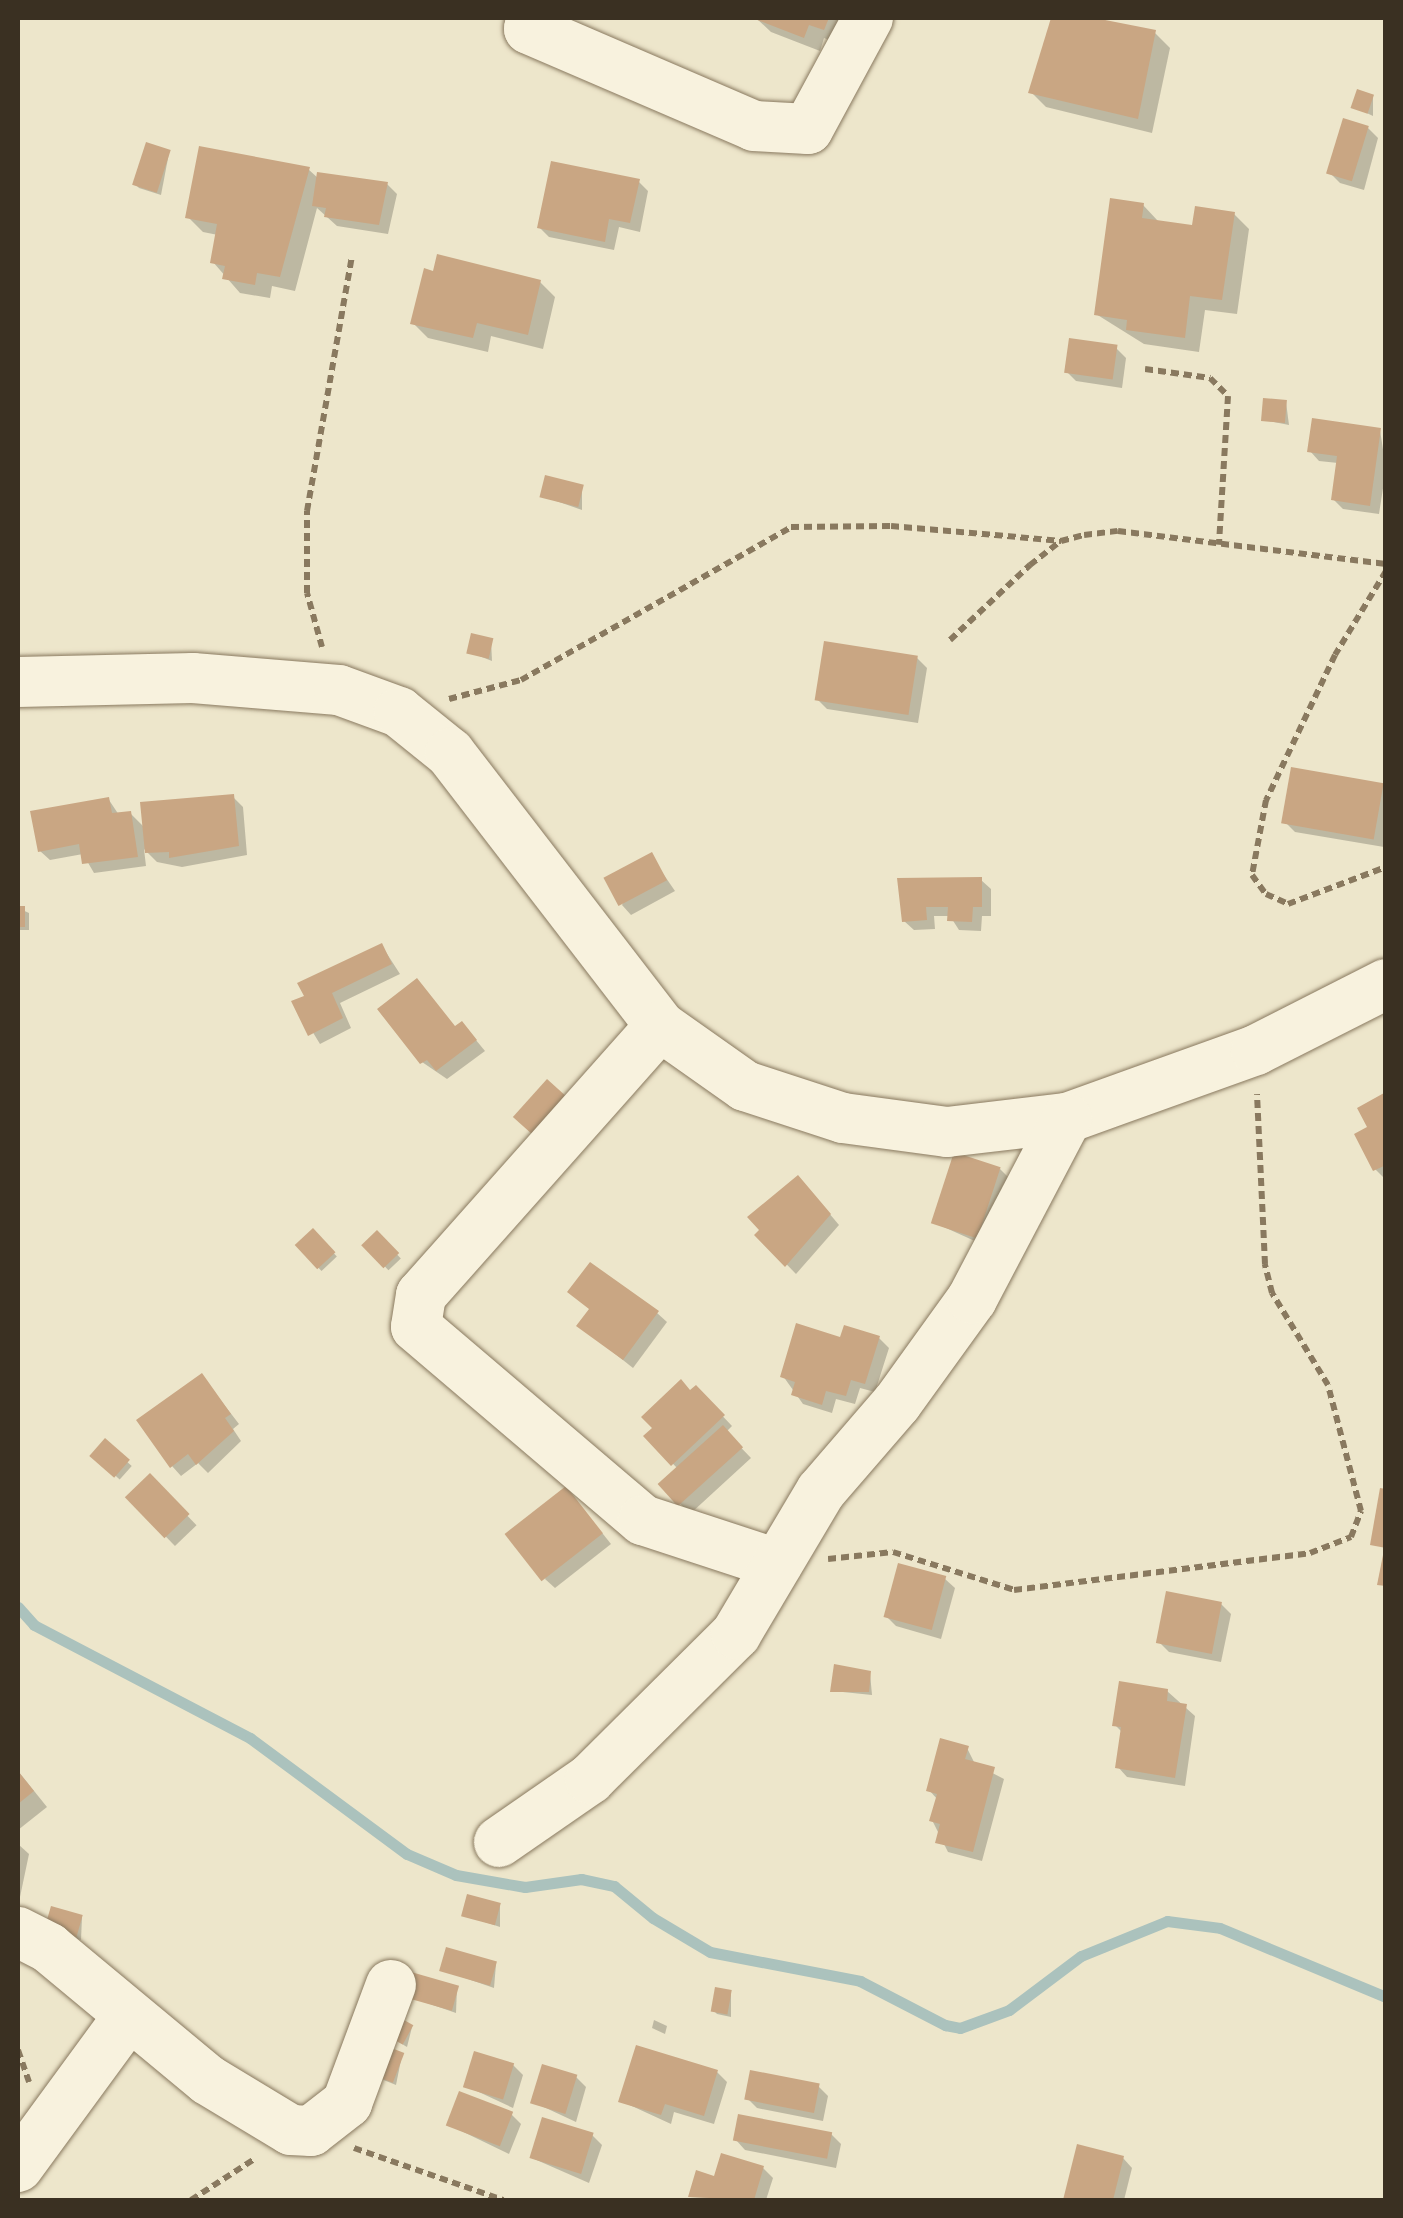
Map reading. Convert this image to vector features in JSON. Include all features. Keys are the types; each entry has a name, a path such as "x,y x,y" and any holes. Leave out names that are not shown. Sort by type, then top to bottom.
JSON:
{"street":[{"path":"531,18 529,29 754,126 808,128 868,18"},
{"path":"18,682 193,678 339,690 399,712 450,753 660,1026 745,1086 843,1118 947,1132 1068,1118 1256,1050 1386,984"},
{"path":"660,1026 420,1295 416,1328 643,1520 777,1564"},
{"path":"499,1842 590,1779 668,1706 736,1634 822,1491 897,1403 972,1299 1068,1118"},
{"path":"18,1932 49,1948 127,2018 208,2080 301,2130 347,2102 391,1986"},
{"path":"18,2167 127,2018"}],"path":[{"path":"339,690 316,630 303,558 352,256"},
{"path":"1146,370 1210,378 1228,396 1218,545"},
{"path":"399,712 521,680 790,527 890,526 1062,541 1118,532 1386,567 1335,654 1266,800 1252,876 1266,894 1288,904 1386,867"},
{"path":"950,640 1062,541"},
{"path":"777,1564 892,1552 1014,1590 1292,1556 1351,1537 1361,1511 1337,1414 1314,1357 1272,1294 1265,1264 1256,1050"},
{"path":"191,2200 207,2196 301,2130 504,2200"}],"building":[{"path":"752,18 829,18 824,30 809,25 804,38"},
{"path":"1051,18 1095,18 1156,30 1138,119 1028,93"},
{"path":"1357,89 1374,95 1368,114 1350,108"},
{"path":"1343,118 1369,126 1352,181 1326,173"},
{"path":"146,142 171,150 157,193 132,185"},
{"path":"199,146 310,167 280,277 257,273 255,285 222,279 225,266 210,263 217,224 185,218"},
{"path":"551,161 640,179 630,223 609,219 605,242 537,228"},
{"path":"317,172 388,182 379,225 324,217 326,208 312,206"},
{"path":"1110,198 1144,203 1142,218 1192,225 1195,206 1235,212 1222,300 1190,296 1185,338 1126,330 1127,320 1094,315"},
{"path":"437,254 541,280 528,335 477,323 473,338 410,324 424,268 433,271"},
{"path":"1069,338 1118,345 1113,379 1064,373"},
{"path":"1263,398 1287,400 1285,423 1261,421"},
{"path":"1312,418 1381,428 1370,506 1331,500 1337,456 1307,452"},
{"path":"545,475 584,485 578,507 539,497"},
{"path":"471,633 493,638 489,659 466,653"},
{"path":"824,641 918,656 908,715 815,700"},
{"path":"1291,767 1384,783 1374,839 1281,823"},
{"path":"234,794 239,846 169,858 169,852 145,853 140,802"},
{"path":"109,797 112,813 131,811 138,857 82,864 79,844 38,852 30,811"},
{"path":"652,852 667,880 618,906 603,878"},
{"path":"982,877 982,907 973,907 972,922 947,921 948,907 926,907 927,920 902,922 897,878"},
{"path":"18,906 25,906 25,927 18,927"},
{"path":"382,943 392,964 332,993 343,1018 308,1036 291,1001 304,996 297,983"},
{"path":"417,978 455,1026 462,1021 477,1040 436,1071 427,1060 420,1064 377,1009"},
{"path":"547,1079 575,1104 541,1142 513,1117"},
{"path":"1384,1093 1386,1165 1373,1171 1354,1134 1367,1127 1357,1108"},
{"path":"954,1152 1001,1167 977,1238 931,1223"},
{"path":"798,1175 831,1214 785,1267 754,1235 759,1230 747,1217"},
{"path":"313,1228 336,1252 317,1269 295,1245"},
{"path":"377,1230 399,1253 383,1268 361,1245"},
{"path":"590,1262 659,1311 623,1360 576,1326 589,1309 567,1292"},
{"path":"796,1323 840,1337 844,1325 880,1336 865,1384 851,1380 846,1396 826,1391 822,1405 791,1395 795,1382 780,1377"},
{"path":"202,1373 231,1414 225,1418 234,1431 196,1465 188,1454 170,1468 136,1420"},
{"path":"681,1379 690,1390 696,1385 725,1415 671,1466 643,1436 652,1428 641,1417"},
{"path":"723,1425 743,1447 678,1506 658,1484"},
{"path":"105,1438 130,1460 114,1478 89,1456"},
{"path":"150,1473 190,1514 164,1538 125,1497"},
{"path":"566,1486 603,1533 541,1581 505,1534"},
{"path":"1380,1488 1386,1489 1386,1548 1370,1545"},
{"path":"1386,1550 1386,1586 1377,1585"},
{"path":"898,1563 946,1576 932,1630 884,1617"},
{"path":"1166,1591 1222,1602 1212,1654 1156,1643"},
{"path":"834,1664 871,1671 869,1692 830,1692"},
{"path":"1119,1681 1168,1689 1167,1701 1187,1704 1175,1778 1115,1768 1121,1727 1112,1726"},
{"path":"940,1738 969,1746 965,1759 995,1767 973,1852 935,1843 940,1824 929,1821 937,1794 926,1791"},
{"path":"18,1771 34,1791 18,1804"},
{"path":"467,1894 501,1903 495,1925 461,1916"},
{"path":"51,1906 83,1915 76,1937 45,1928"},
{"path":"446,1947 497,1962 490,1986 439,1971"},
{"path":"411,1972 459,1986 452,2011 404,1997"},
{"path":"715,1987 732,1990 727,2015 711,2012"},
{"path":"395,2015 413,2025 403,2044 384,2034"},
{"path":"381,2044 404,2053 393,2083 370,2074"},
{"path":"636,2045 718,2070 704,2116 665,2104 661,2115 618,2102"},
{"path":"474,2051 514,2063 503,2100 463,2087"},
{"path":"542,2064 577,2075 565,2114 530,2103"},
{"path":"750,2070 820,2084 814,2113 744,2099"},
{"path":"459,2091 513,2112 500,2146 446,2126"},
{"path":"738,2114 832,2132 827,2159 733,2141"},
{"path":"542,2117 594,2133 581,2174 529,2158"},
{"path":"1077,2144 1124,2156 1113,2200 1063,2200"},
{"path":"721,2153 764,2166 754,2200 688,2197 696,2170 714,2176"}],"waterway":[{"path":"18,1607 34,1625 250,1738 407,1854 456,1875 525,1887 581,1879 614,1886 653,1918 710,1952 860,1981 945,2025 960,2028 1009,2010 1081,1956 1167,1921 1220,1928 1386,1997"}]}
